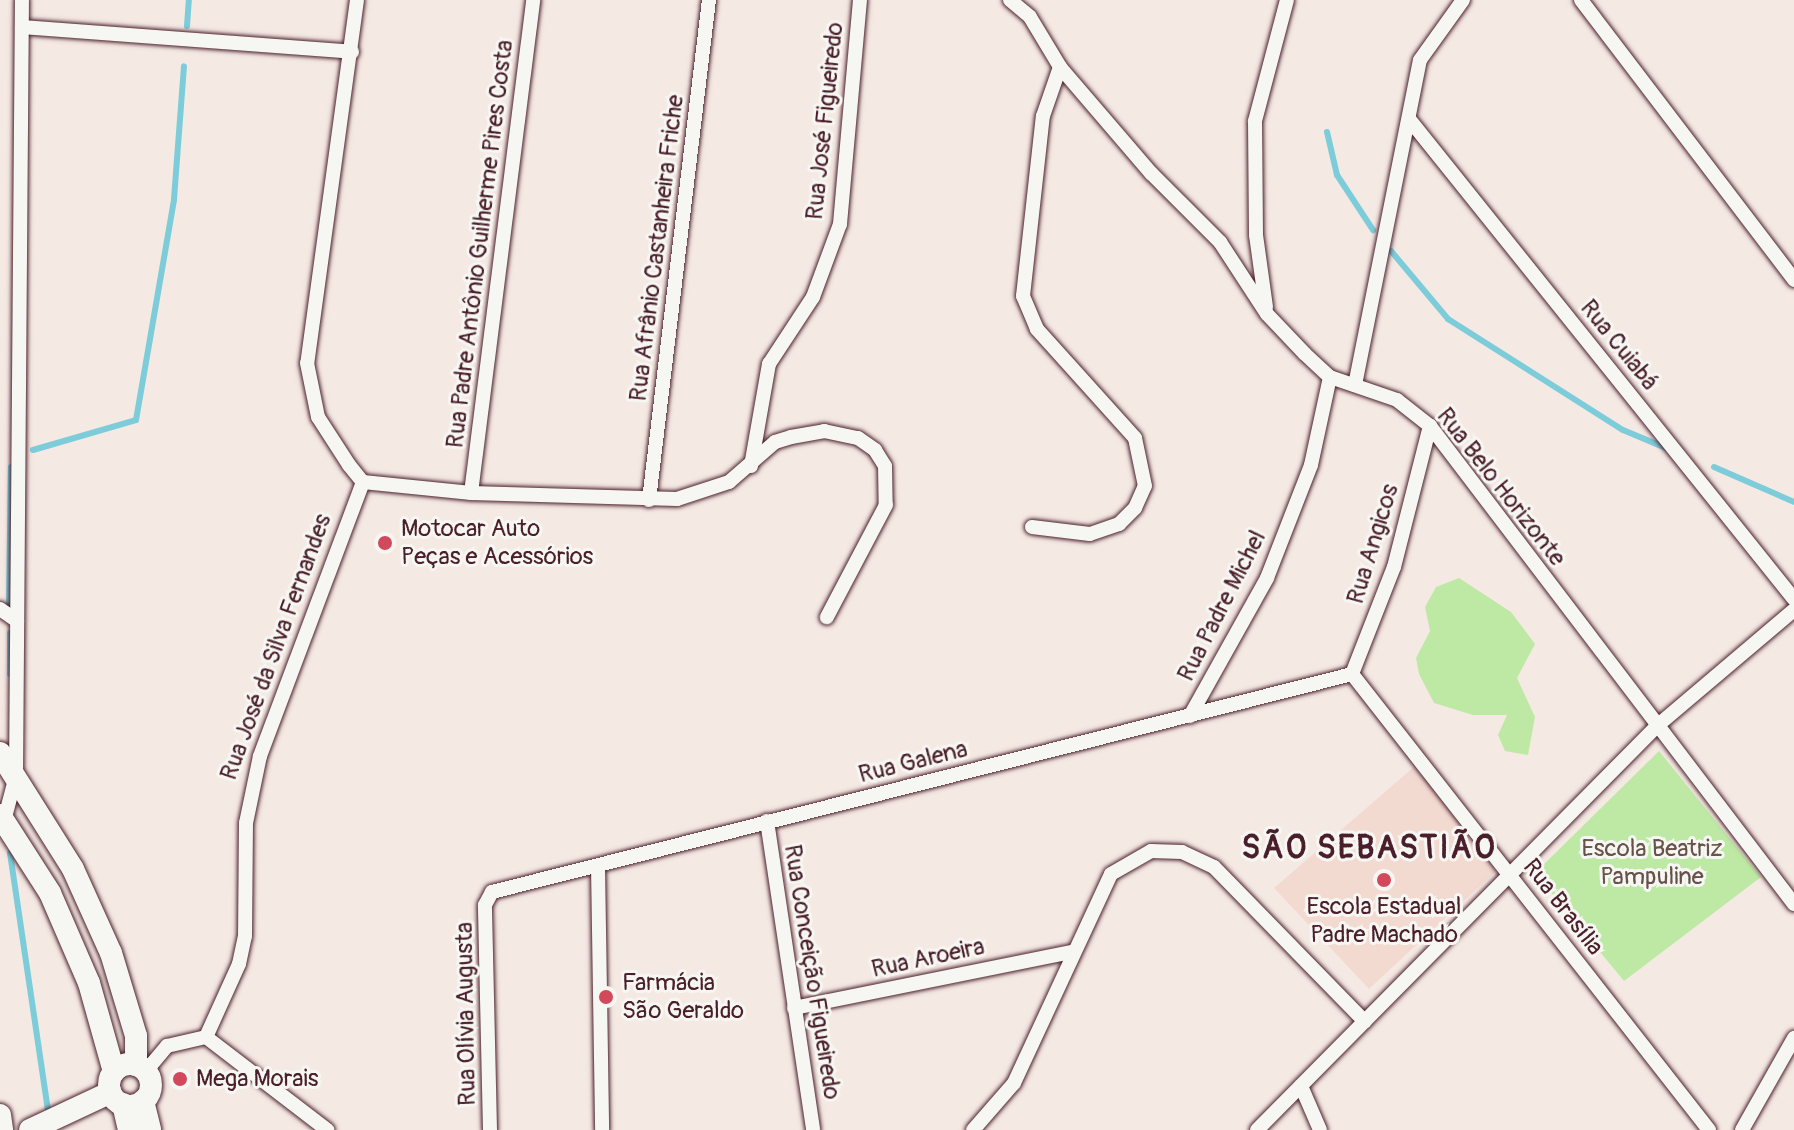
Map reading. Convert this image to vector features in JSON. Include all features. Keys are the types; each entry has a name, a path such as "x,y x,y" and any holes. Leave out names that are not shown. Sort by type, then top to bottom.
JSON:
{"street":[{"path":"22,0 16,776 2,818 50,893 89,983 123,1092 129,1130"},
{"path":"357,0 307,363 318,417 363,482 471,493 677,499 716,487 751,466 775,442 824,431 858,438 885,466 886,505 879,526 827,617"},
{"name":"Rua Padre Antônio Guilherme Pires Costa","path":"471,493 533,0"},
{"name":"Rua Afrânio Castanheira Friche","path":"649,500 709,0"},
{"name":"Rua José Figueiredo","path":"751,466 769,364 813,297 840,224 860,0"},
{"name":"Rua Belo Horizonte","path":"1010,0 1030,17 1060,67 1151,173 1220,242 1267,314 1330,377 1397,400 1430,426 1794,904"},
{"path":"1267,314 1256,235 1255,121 1287,0"},
{"path":"1355,385 1420,60 1463,0"},
{"path":"1581,0 1794,280"},
{"path":"22,27 352,52"},
{"path":"1032,527 1090,534 1119,524 1135,508 1145,486 1135,438 1037,329 1023,296 1043,116 1060,67"},
{"name":"Rua Cuiabá","path":"1409,119 1794,599"},
{"name":"Rua Padre Michel","path":"1190,716 1267,578 1311,465 1330,377"},
{"name":"Rua Angicos","path":"1352,674 1394,567 1430,426"},
{"name":"Rua José da Silva Fernandes","path":"206,1037 239,964 245,936 246,823 260,756 363,482"},
{"path":"0,609 17,621"},
{"path":"1257,1130 1512,878 1657,726 1794,610"},
{"name":"Rua Galena","path":"486,897 767,821 1352,674"},
{"name":"Rua Brasília","path":"1352,674 1709,1130"},
{"path":"0,753 73,869 111,953 150,1092 123,1092 30,1130"},
{"name":"Rua Conceição Figueiredo","path":"767,821 794,1008 809,1078 813,1130"},
{"path":"973,1130 1014,1083 1072,952 1111,874 1132,857 1151,851 1182,852 1214,867 1365,1022"},
{"path":"598,866 602,1130"},
{"name":"Rua Olívia Augusta","path":"486,897 490,1130"},
{"name":"Rua Aroeira","path":"794,1008 1072,952"},
{"path":"123,1092 141,1068 167,1046 206,1037 327,1130"},
{"path":"1742,1130 1794,1038"},
{"path":"1301,1086 1320,1130"},
{"path":"123,1092 150,1130"},
{"path":"0,1115 2,1130"}],"shaded area":[{"name":"Escola Estadual Padre Machado","path":"1415,766 1493,861 1495,872 1369,989 1274,888"}],"green space":[{"path":"1459,578 1511,612 1535,644 1517,678 1535,717 1528,755 1505,751 1498,735 1507,715 1473,715 1434,703 1419,674 1416,658 1430,631 1425,607 1436,587"},
{"name":"Escola Beatriz Pampuline","path":"1659,751 1761,877 1624,981 1535,873"}],"waterway":[{"path":"187,26 189,0"},
{"path":"33,450 136,420 174,199 184,66"},
{"path":"1327,132 1337,175 1373,230"},
{"path":"1391,251 1448,319 1623,430 1666,448"},
{"path":"9,604 11,467"},
{"path":"1714,467 1794,502"},
{"path":"10,633 10,674"},
{"path":"10,853 48,1111"}],"place":[{"name":"Motocar Auto Peças e Acessórios","path":"385,543"},
{"name":"Escola Estadual Padre Machado","path":"1384,880"},
{"name":"Farmácia São Geraldo","path":"606,997"},
{"name":"Mega Morais","path":"180,1079"}],"district":[{"name":"SÃO SEBASTIÃO","path":"1369,848"}]}
